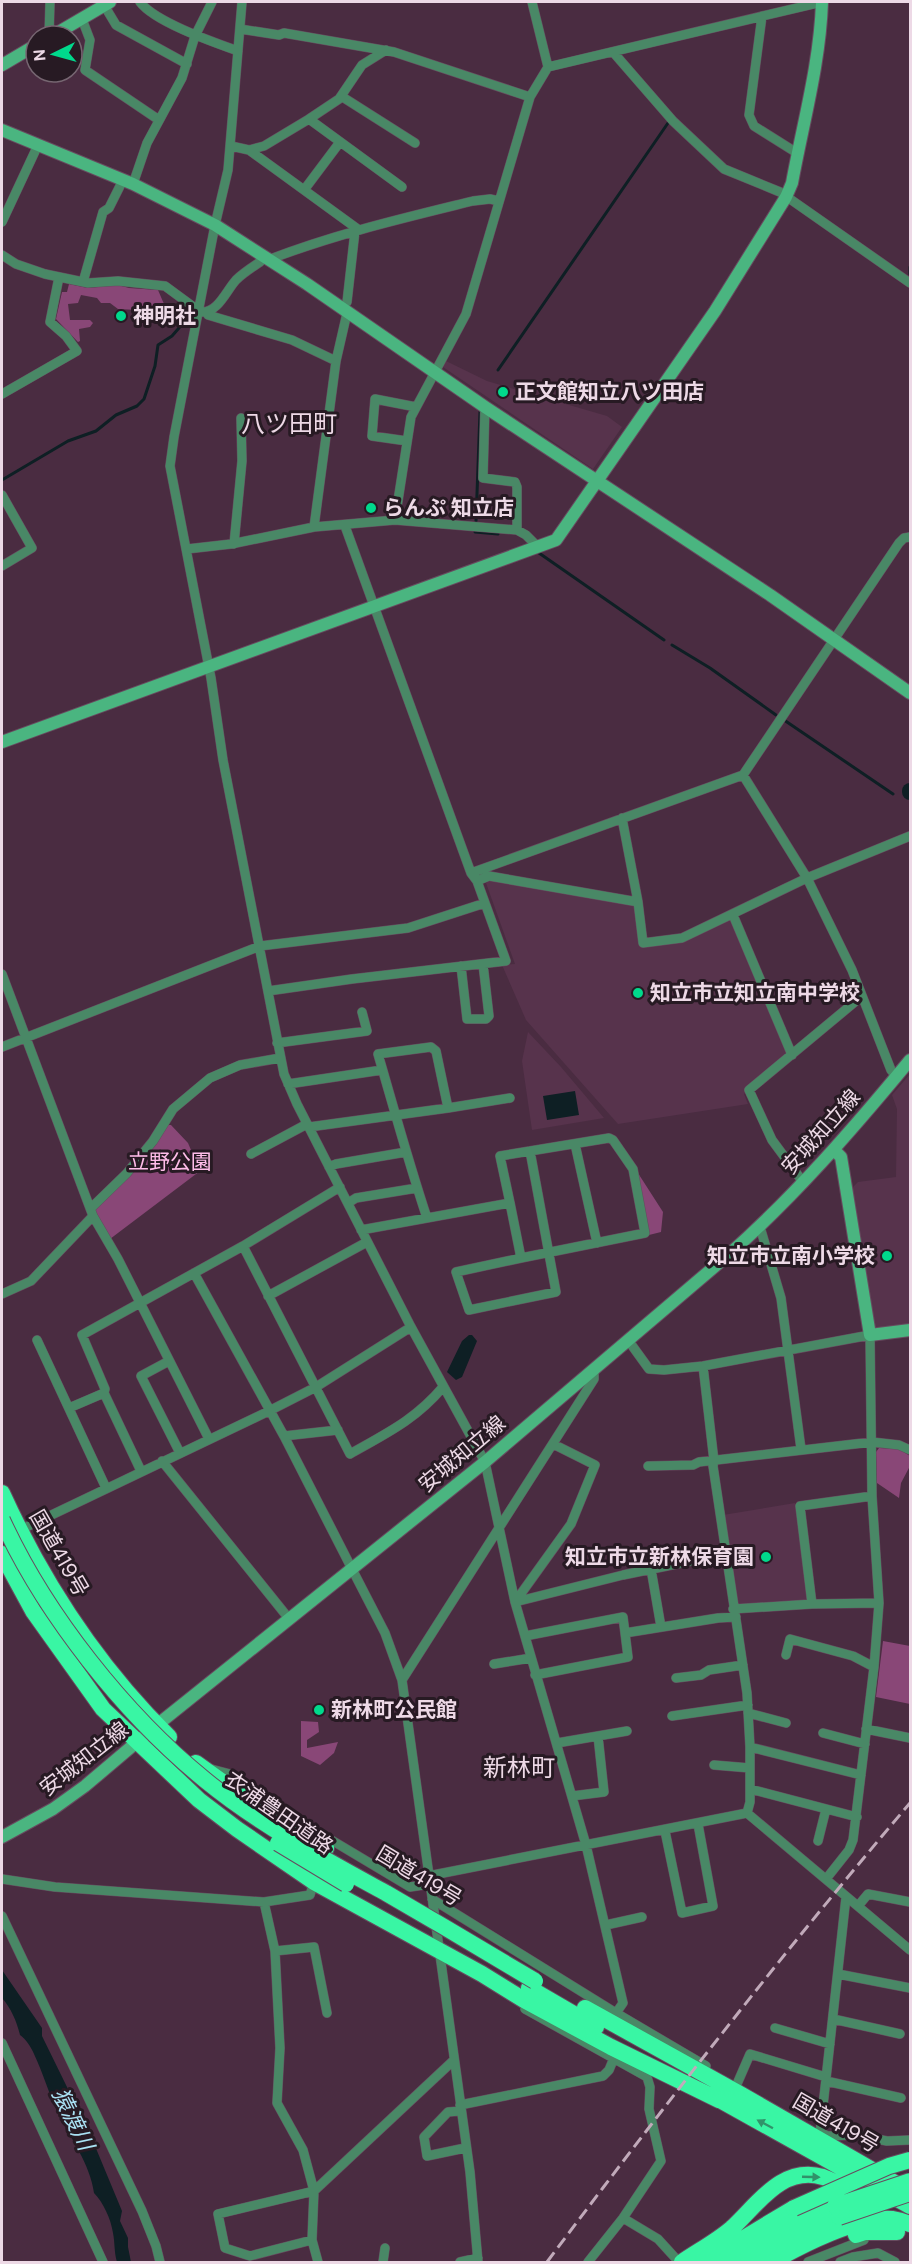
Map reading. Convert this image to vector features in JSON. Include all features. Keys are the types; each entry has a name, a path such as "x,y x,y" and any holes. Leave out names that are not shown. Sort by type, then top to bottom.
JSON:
{"highway":[{"name":"国道419号","path":"2,1493 19,1530 51,1588 81,1634 129,1695 200,1767 326,1848 412,1896 507,1955 535,1981 909,2189"},
{"name":"衣浦豊田道路","path":"2,1520 38,1586 88,1660 139,1718 204,1779 289,1837 535,1981"},
{"name":"衣浦豊田道路","path":"2,1535 37,1599 66,1644 139,1729 221,1804 261,1833 309,1863 616,2026"},
{"name":"国道419号","path":"2,1554 33,1611 103,1710 199,1800 237,1829 314,1882 440,1950 524,2000 611,2047 719,2100 910,2207"},
{"name":"国道419号","path":"616,2026 719,2100"},
{"path":"704,2262 794,2208 890,2166 910,2160"},
{"path":"678,2260 730,2229 763,2195 781,2182 798,2177 823,2177 888,2206 910,2207"},
{"path":"723,2262 802,2219 873,2192 909,2189"},
{"path":"749,2262 810,2229 909,2189"},
{"path":"772,2262 850,2226 891,2219 906,2230"},
{"path":"791,2262 842,2239 865,2232 906,2230"}],"street":[{"path":"50,2 50,24"},
{"path":"140,2 151,12 195,36 238,51"},
{"path":"83,282 103,212 128,182 182,78 195,36 212,2"},
{"path":"242,2 228,170 215,225 201,312 174,437 170,466 172,485 187,549 223,760 280,1058 288,1084 367,1242 485,1462 515,1602 586,1845 606,1925 623,2003 616,2026"},
{"path":"395,520 411,417 466,314 530,97 548,67 532,2"},
{"path":"2,742 560,537 715,311 760,243 786,197 792,183 821,27 822,2 548,67"},
{"path":"74,24 107,3 116,25 187,64"},
{"path":"762,16 749,115 754,126 797,153"},
{"path":"82,20 90,40 86,70 159,120"},
{"path":"240,29 279,35 284,33 386,50 530,97"},
{"path":"249,150 264,146 309,119 341,96 362,65 386,50"},
{"path":"2,64 24,52"},
{"path":"613,52 673,121 724,169 786,197 910,283"},
{"path":"341,96 415,142"},
{"path":"309,119 402,187"},
{"path":"2,130 128,182 215,225 264,261 347,307 435,373 770,596 908,692"},
{"path":"304,190 340,142"},
{"path":"2,222 38,145"},
{"path":"231,146 249,150 357,230"},
{"path":"201,312 218,304 236,280 264,261 357,230 473,201 490,199 499,201"},
{"path":"314,527 336,361 347,307 357,230"},
{"path":"2,255 16,264 83,282 118,281 165,286 201,312 292,340 336,361"},
{"path":"2,394 77,351 66,336 50,322 59,277"},
{"path":"407,441 372,436 375,399 416,407"},
{"path":"485,407 483,478 515,482 517,530"},
{"path":"234,544 242,461 242,418"},
{"path":"2,495 32,548 2,566"},
{"path":"187,549 234,544 314,527 395,520 517,530 537,546"},
{"path":"268,991 506,961 373,607 345,526"},
{"path":"474,877 622,818 743,775 899,543 904,538 910,537"},
{"path":"743,775 807,878 852,970 891,1070 897,1077"},
{"path":"622,818 644,943 682,938 807,878 908,837"},
{"path":"474,877 489,876 638,902"},
{"path":"2,1047 260,946 408,928 485,903"},
{"path":"733,915 792,1055"},
{"path":"461,966 467,1019 486,1019 489,1016 483,964"},
{"path":"2,974 92,1212 209,1439"},
{"path":"803,1182 772,1140 749,1090 862,996"},
{"path":"277,1044 367,1030 362,1012"},
{"path":"427,1218 378,1054 431,1047 436,1051 448,1108"},
{"path":"2,1294 31,1281 127,1173 153,1141 173,1109 210,1078 240,1065 280,1058"},
{"name":"安城知立線","path":"2,1837 53,1809 85,1786 157,1725 485,1462 628,1340 760,1227 834,1150 910,1060"},
{"path":"288,1084 382,1070"},
{"path":"251,1154 308,1125 510,1098"},
{"path":"521,1258 500,1156 530,1151 575,1144 609,1138 613,1140 633,1169 645,1233 597,1242 550,1252 521,1258 456,1272 469,1310 556,1292 550,1252 530,1151"},
{"path":"575,1144 597,1242"},
{"path":"826,1879 849,1850 853,1840 874,1667 879,1603 872,1496 870,1335 841,1156 834,1150"},
{"path":"329,1167 406,1152"},
{"path":"141,1471 104,1392 105,1389 82,1335 243,1246 340,1187"},
{"path":"348,1203 356,1198 417,1188"},
{"path":"362,1230 510,1203"},
{"path":"760,1227 781,1298 801,1449"},
{"path":"268,1296 367,1242"},
{"path":"243,1246 350,1454 411,1419 427,1406 443,1387"},
{"path":"194,1273 284,1436 385,1633 402,1680 470,2172 478,2260 460,2262"},
{"path":"2,1535 19,1530 269,1411 316,1387 411,1327"},
{"path":"628,1340 649,1369 664,1371 910,1330"},
{"path":"37,1340 106,1488"},
{"path":"169,1361 141,1376 180,1453"},
{"path":"703,1366 714,1461 712,1466 748,1709 750,1802 747,1813"},
{"path":"402,1680 594,1379 594,1369"},
{"path":"69,1408 104,1392"},
{"path":"284,1436 338,1430"},
{"path":"648,1466 693,1465 699,1461 872,1442 898,1445 910,1450"},
{"path":"515,1602 571,1524 595,1465 553,1444"},
{"path":"162,1461 290,1620"},
{"path":"812,1604 800,1506 872,1496"},
{"path":"515,1602 651,1569 725,1554"},
{"path":"651,1569 661,1628"},
{"path":"625,1634 735,1613 812,1604 879,1603"},
{"path":"525,1636 623,1617 628,1657 536,1675"},
{"path":"786,1655 790,1639 853,1656 874,1667"},
{"path":"494,1664 531,1658"},
{"path":"676,1678 701,1675 709,1670 743,1665"},
{"path":"672,1716 748,1709 786,1723"},
{"path":"866,1730 910,1738"},
{"path":"557,1743 627,1731"},
{"path":"823,1733 865,1744"},
{"path":"572,1796 604,1792 598,1736"},
{"path":"750,1747 861,1775"},
{"path":"714,1765 750,1768"},
{"path":"200,1767 230,1774 271,1804 410,1887 429,1880 586,1845 747,1813"},
{"path":"750,1789 857,1817"},
{"path":"818,1841 826,1809"},
{"path":"747,1813 910,1950"},
{"path":"665,1831 682,1913 713,1906 698,1824"},
{"path":"2,1879 56,1887 264,1902 310,1895 314,1882"},
{"path":"858,1906 868,1894 910,1902"},
{"path":"820,2133 846,1897"},
{"path":"432,1899 616,2026 737,2084 820,2133 828,2136 855,2135 887,2141 910,2140"},
{"path":"264,1902 275,1951 280,2048 277,2103 303,2150 314,2191 312,2240 318,2262"},
{"path":"2,1917 142,2211 160,2262"},
{"path":"606,1925 642,1917"},
{"path":"275,1951 314,1947 327,2013"},
{"path":"482,1974 490,1986 527,2010 647,2077 650,2087 649,2109 661,2162 623,2218 588,2262"},
{"path":"838,1974 910,1988"},
{"path":"833,2019 900,2034"},
{"path":"775,2028 830,2044"},
{"path":"2,2043 103,2262"},
{"path":"737,2084 750,2054 826,2079 901,2098"},
{"path":"465,2148 427,2156 423,2137 448,2112 603,2076 609,2070 614,2058"},
{"path":"312,2240 250,2256 225,2248 218,2214 314,2191 454,2060"},
{"path":"623,2218 658,2239 678,2260"},
{"path":"808,2262 860,2240 906,2230"},
{"path":"383,2262 385,2248"},
{"path":"236,2262 240,2253"},
{"path":"840,2262 853,2257 878,2253 895,2262"},
{"path":"665,2262 678,2260"}],"shaded area":[{"path":"446,361 487,381 607,416 622,427 593,469 443,367"},
{"name":"知立市立知立南中学校","path":"488,880 631,905 635,907 641,948 685,941 731,919 788,1054 744,1094 748,1104 618,1124 526,1020 502,965 515,964 486,883"},
{"path":"528,1032 604,1118 532,1130 522,1061"},
{"name":"知立市立南小学校","path":"910,1074 910,1324 874,1328 852,1188 858,1182 896,1177 897,1109 892,1095"},
{"name":"知立市立新林保育園","path":"795,1503 808,1599 805,1602 739,1606 736,1604 723,1515"}],"green space":[{"path":"69,284 88,288 118,285 158,290 164,304 157,311 118,309 110,303 101,303 97,298 81,295 78,303 68,304 70,320 90,320 93,323 90,327 79,329 80,341 78,342 56,319 62,292 67,292"},
{"name":"立野公園","path":"166,1125 171,1125 188,1143 200,1171 110,1239 94,1209"},
{"path":"636,1170 663,1212 661,1232 649,1235"},
{"path":"879,1448 899,1449 910,1456 910,1466 901,1483 899,1498 877,1483 876,1452"},
{"path":"883,1641 910,1646 910,1704 876,1697"},
{"path":"301,1721 318,1722 319,1732 307,1740 307,1748 338,1742 334,1753 320,1765 301,1756"}],"water":[{"path":"575,1091 579,1115 547,1120 543,1096"},
{"path":"469,1335 477,1341 462,1377 456,1380 447,1372 462,1341"},
{"name":"猿渡川","path":"2,1970 42,2028 42,2036 90,2134 122,2211 120,2221 128,2238 131,2262 117,2262 114,2237 106,2211 94,2193 89,2172 58,2113 33,2051 20,2035 13,2015 2,1998"}],"waterway":[{"path":"498,370 668,123"},
{"path":"910,267 910,274"},
{"path":"2,480 68,441 96,431 116,415 137,406 144,399 155,366 158,345 172,336 185,321"},
{"path":"476,521 480,412"},
{"path":"475,532 498,534"},
{"path":"539,553 664,640"},
{"path":"672,645 710,668 776,715"},
{"path":"784,720 893,794"},
{"path":"905,793 910,792"}],"railway":[{"path":"547,2262 725,2030 910,1803"}],"place":[{"name":"神明社","path":"121,316"},
{"name":"正文館知立八ツ田店","path":"503,392"},
{"name":"らんぷ 知立店","path":"371,508"},
{"name":"知立市立知立南中学校","path":"638,993"},
{"name":"知立市立南小学校","path":"887,1256"},
{"name":"知立市立新林保育園","path":"766,1557"},
{"name":"新林町公民館","path":"319,1710"}],"district":[{"name":"八ツ田町","path":"289,423"},
{"name":"新林町","path":"519,1767"}]}
